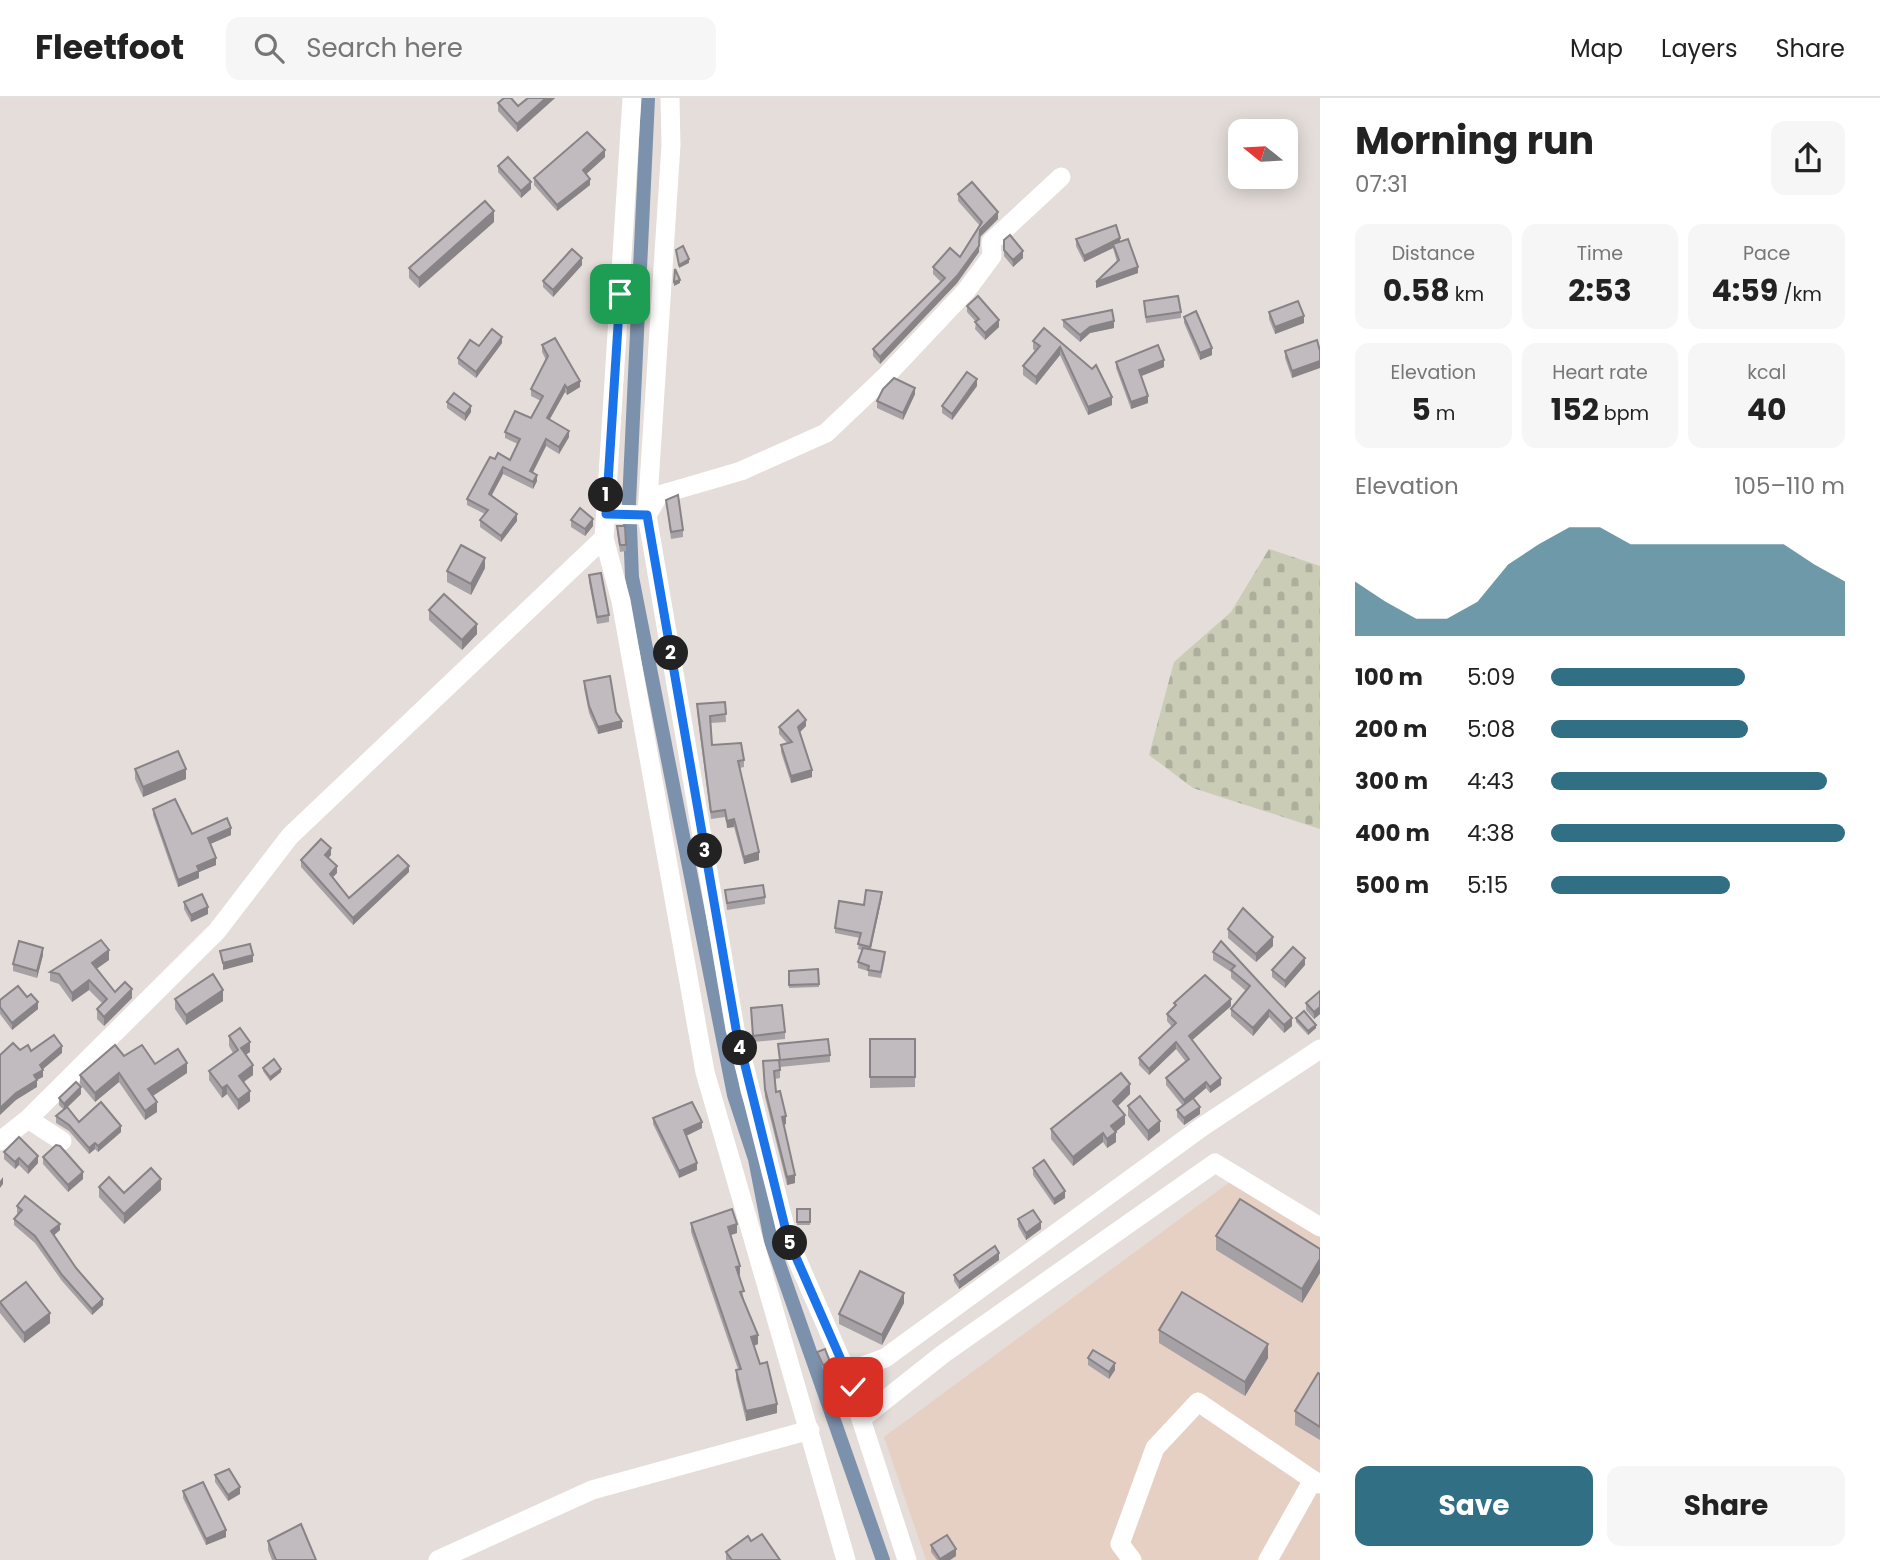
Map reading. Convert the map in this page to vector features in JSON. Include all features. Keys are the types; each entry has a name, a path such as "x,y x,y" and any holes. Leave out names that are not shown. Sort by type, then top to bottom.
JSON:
{"street":[{"path":"632,98 604,538 621,601 705,1072 846,1560"},
{"path":"670,98 671,145 647,515 736,1029 788,1239 846,1372 907,1560"},
{"path":"647,515 659,495 741,471 826,433 885,377 966,290 992,256 991,243 1061,177"},
{"path":"606,514 647,515"},
{"path":"0,1141 28,1119 217,931 290,836 604,538"},
{"path":"846,1372 885,1358 1202,1127 1320,1049"},
{"path":"28,1119 62,1141"},
{"path":"861,1419 943,1354 1215,1163 1320,1227"},
{"path":"1132,1560 1120,1544 1156,1448 1198,1402 1316,1482 1268,1560"},
{"path":"438,1560 592,1490 810,1430"}],"shaded area":[{"path":"1238,1176 1320,1226 1320,1560 926,1560 884,1437"}],"green space":[{"path":"1269,549 1320,566 1320,829 1193,788 1149,755 1174,662 1231,612"}],"building":[{"path":"504,98 511,98 518,106 528,98 546,98 517,124 498,103"},
{"path":"587,132 605,150 583,170 590,179 557,205 534,178"},
{"path":"508,157 531,182 521,191 498,166"},
{"path":"972,182 998,212 980,230 979,246 957,276 880,357 873,349 945,278 933,267 950,248 960,257 982,222 958,194"},
{"path":"485,201 494,211 419,278 409,268"},
{"path":"1116,225 1120,238 1084,256 1076,239"},
{"path":"1010,235 1023,251 1013,260 1004,250 1004,240"},
{"path":"1128,239 1138,267 1096,282 1119,260 1113,244"},
{"path":"683,246 689,259 679,265 676,250"},
{"path":"572,249 582,258 553,290 543,281"},
{"path":"675,269 680,280 674,282"},
{"path":"978,296 999,320 985,333 975,322 979,319 967,306"},
{"path":"1178,296 1181,312 1146,317 1144,301"},
{"path":"1298,301 1304,316 1275,327 1269,312"},
{"path":"1112,310 1114,321 1090,327 1080,335 1063,320"},
{"path":"1196,311 1212,348 1200,353 1184,317"},
{"path":"1044,328 1092,369 1096,365 1112,397 1088,407 1060,347 1036,377 1023,366 1040,346 1033,341"},
{"path":"492,329 502,337 476,372 458,358 470,340 479,346"},
{"path":"555,338 580,381 567,388 565,385 547,418 569,431 559,447 546,439 530,471 537,475 533,482 503,467 489,494 517,514 501,536 480,520 488,510 467,499 490,457 495,459 498,453 510,460 520,439 505,432 515,411 531,418 543,396 531,389 548,356 542,345"},
{"path":"1317,340 1320,361 1292,371 1285,351"},
{"path":"1158,345 1164,360 1139,370 1148,396 1131,402 1116,362"},
{"path":"967,372 977,379 952,414 942,406"},
{"path":"894,378 915,388 903,413 877,401 883,389"},
{"path":"454,393 471,406 465,414 447,402"},
{"path":"678,495 683,530 671,532 666,500"},
{"path":"580,508 593,519 585,529 571,520"},
{"path":"617,526 625,526 626,545 620,545"},
{"path":"461,545 485,558 471,584 447,571"},
{"path":"601,573 609,615 597,617 589,575"},
{"path":"444,594 477,624 462,640 429,610"},
{"path":"610,676 616,712 622,721 598,727 589,706 584,681"},
{"path":"725,702 726,714 710,716 712,745 741,743 744,760 738,761 759,852 744,857 734,819 727,821 725,810 711,812 697,704"},
{"path":"798,710 806,720 798,727 812,770 791,776 781,745 792,742 779,727"},
{"path":"178,751 186,769 143,787 135,769"},
{"path":"175,799 192,834 227,818 231,828 208,838 216,858 197,866 199,871 178,880 153,809"},
{"path":"321,839 331,848 325,855 337,866 330,874 349,898 398,855 409,866 353,918 301,860"},
{"path":"763,885 765,897 727,903 725,890"},
{"path":"866,890 882,892 870,947 858,944 861,933 835,928 839,901 864,905"},
{"path":"202,894 208,907 191,915 184,902"},
{"path":"1243,908 1273,937 1256,954 1228,929"},
{"path":"101,940 109,950 92,963 115,992 125,982 132,989 104,1017 97,1009 107,999 89,980 72,993 59,974 50,972"},
{"path":"19,941 43,948 37,971 13,964"},
{"path":"1221,941 1292,1018 1284,1025 1269,1010 1253,1028 1231,1009 1250,986 1231,970 1235,966 1213,952"},
{"path":"250,944 253,955 223,963 220,951"},
{"path":"1293,947 1305,958 1285,981 1272,970"},
{"path":"863,948 885,952 881,972 868,970 869,966 858,962"},
{"path":"818,969 819,984 789,985 789,971"},
{"path":"213,974 223,990 186,1015 175,999"},
{"path":"1205,975 1231,999 1189,1036 1221,1078 1210,1087 1206,1082 1184,1100 1166,1078 1189,1059 1176,1042 1149,1069 1139,1058 1176,1023 1167,1014 1176,1005 1174,1003"},
{"path":"18,986 27,997 31,994 38,1002 12,1023 0,1007 0,1000"},
{"path":"1320,991 1320,1007 1314,1012 1306,1003"},
{"path":"782,1005 785,1032 753,1036 751,1008"},
{"path":"1304,1011 1316,1025 1308,1031 1296,1018"},
{"path":"240,1028 250,1042 241,1048 253,1065 239,1076 250,1091 238,1100 227,1085 222,1088 209,1071 238,1050 229,1036"},
{"path":"54,1035 62,1046 40,1065 43,1070 34,1075 37,1080 16,1093 0,1108 0,1055 13,1043 20,1050 28,1045 31,1051"},
{"path":"828,1039 830,1055 780,1060 778,1044"},
{"path":"870,1039 915,1039 915,1077 870,1077"},
{"path":"115,1045 124,1056 142,1045 155,1064 178,1049 187,1063 148,1089 157,1102 145,1111 119,1073 95,1093 80,1075"},
{"path":"274,1059 281,1069 270,1077 263,1068"},
{"path":"779,1060 780,1070 774,1071 776,1092 780,1091 786,1116 782,1117 795,1175 787,1177 765,1089 763,1061"},
{"path":"1121,1073 1130,1084 1113,1101 1125,1115 1111,1126 1116,1132 1107,1139 1103,1133 1073,1157 1051,1129"},
{"path":"76,1082 81,1087 64,1104 59,1098"},
{"path":"1140,1096 1160,1121 1148,1131 1128,1106"},
{"path":"1193,1098 1200,1107 1184,1118 1177,1110"},
{"path":"101,1102 121,1126 98,1146 95,1143 89,1148 69,1125 56,1116 67,1107 79,1122"},
{"path":"692,1102 702,1122 684,1130 697,1163 679,1171 653,1118"},
{"path":"19,1137 38,1156 28,1167 19,1158 15,1162 4,1152"},
{"path":"56,1145 60,1146 83,1172 68,1185 43,1157"},
{"path":"1044,1160 1065,1191 1054,1199 1033,1168"},
{"path":"151,1168 161,1179 124,1214 99,1187 109,1177 124,1193"},
{"path":"25,1196 60,1224 51,1231 76,1268 103,1299 92,1309 62,1275 35,1236 14,1219 22,1210 17,1206"},
{"path":"1240,1199 1320,1249 1320,1259 1302,1289 1216,1236"},
{"path":"732,1209 737,1224 728,1227 740,1266 736,1267 744,1291 740,1292 758,1335 751,1337 760,1364 767,1362 777,1404 746,1411 736,1370 741,1369 691,1223"},
{"path":"797,1209 810,1209 810,1222 797,1222"},
{"path":"1033,1210 1041,1222 1026,1233 1018,1219"},
{"path":"995,1246 999,1253 959,1282 954,1275"},
{"path":"860,1271 904,1293 882,1335 839,1314"},
{"path":"26,1282 50,1313 24,1333 0,1302"},
{"path":"1182,1292 1268,1344 1245,1382 1159,1330"},
{"path":"825,1349 830,1362 823,1365 817,1352"},
{"path":"1093,1350 1115,1363 1109,1372 1088,1358"},
{"path":"1318,1373 1320,1374 1320,1427 1295,1411"},
{"path":"229,1469 240,1487 228,1495 215,1475"},
{"path":"203,1482 226,1530 206,1539 183,1491"},
{"path":"301,1524 316,1560 276,1560 268,1541"},
{"path":"762,1534 780,1560 732,1560 726,1552 748,1536 751,1541"},
{"path":"947,1535 956,1549 940,1559 931,1545"}],"waterway":[{"path":"648,98 629,503 632,577 734,1095 755,1159 771,1241 883,1560"}],"route":[{"path":"620,294 606,514 647,515 736,1029 788,1239 853,1387"}]}
